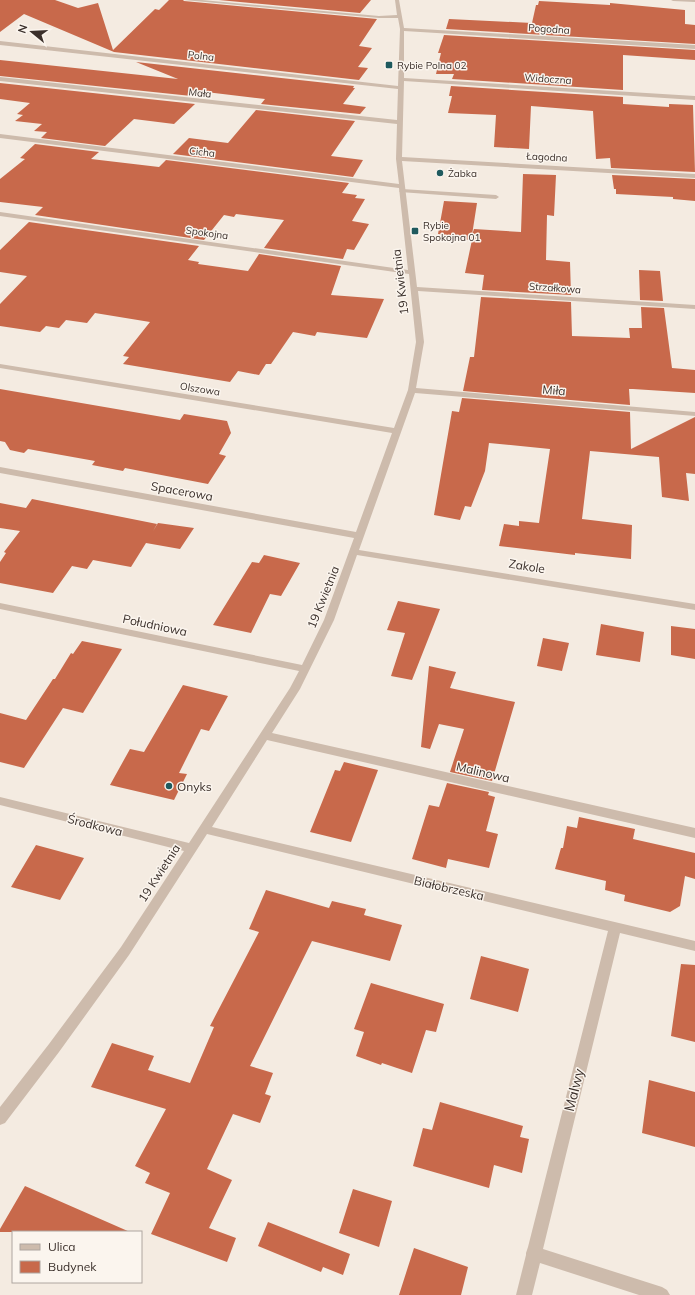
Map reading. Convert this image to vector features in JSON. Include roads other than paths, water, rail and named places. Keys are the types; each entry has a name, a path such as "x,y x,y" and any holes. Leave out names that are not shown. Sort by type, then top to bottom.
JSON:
{"street":[{"path":"186,0 379,17 400,16"},
{"name":"19 Kwietnia","path":"0,1118 54,1048 125,951 190,848 266,736 305,669 329,620 412,390 420,342 398,159 402,29 397,0"},
{"path":"673,0 695,1"},
{"name":"Pogodna","path":"402,29 695,47"},
{"name":"Polna","path":"0,43 400,88"},
{"name":"Mała","path":"0,79 398,122"},
{"name":"Widoczna","path":"401,79 695,98"},
{"name":"Cicha","path":"0,136 402,188 496,197"},
{"name":"Łagodna","path":"398,159 695,176"},
{"name":"Spokojna","path":"0,214 411,272"},
{"name":"Strzałkowa","path":"414,289 695,307"},
{"name":"Olszowa","path":"0,366 397,431"},
{"name":"Miła","path":"412,390 695,414"},
{"name":"Spacerowa","path":"0,470 360,536"},
{"name":"Zakole","path":"354,552 695,607"},
{"name":"Południowa","path":"0,606 305,669"},
{"name":"Malinowa","path":"266,736 695,833"},
{"name":"Środkowa","path":"0,801 190,848"},
{"name":"Białobrzeska","path":"204,829 695,946"},
{"name":"Malwy","path":"524,1295 533,1253 615,927"},
{"path":"533,1253 662,1295"}],"place":[{"name":"Rybie Polna 02","path":"389,65"},
{"name":"Żabka","path":"440,173"},
{"name":"Rybie Spokojna 01","path":"415,231"},
{"name":"Onyks","path":"169,786"}]}
